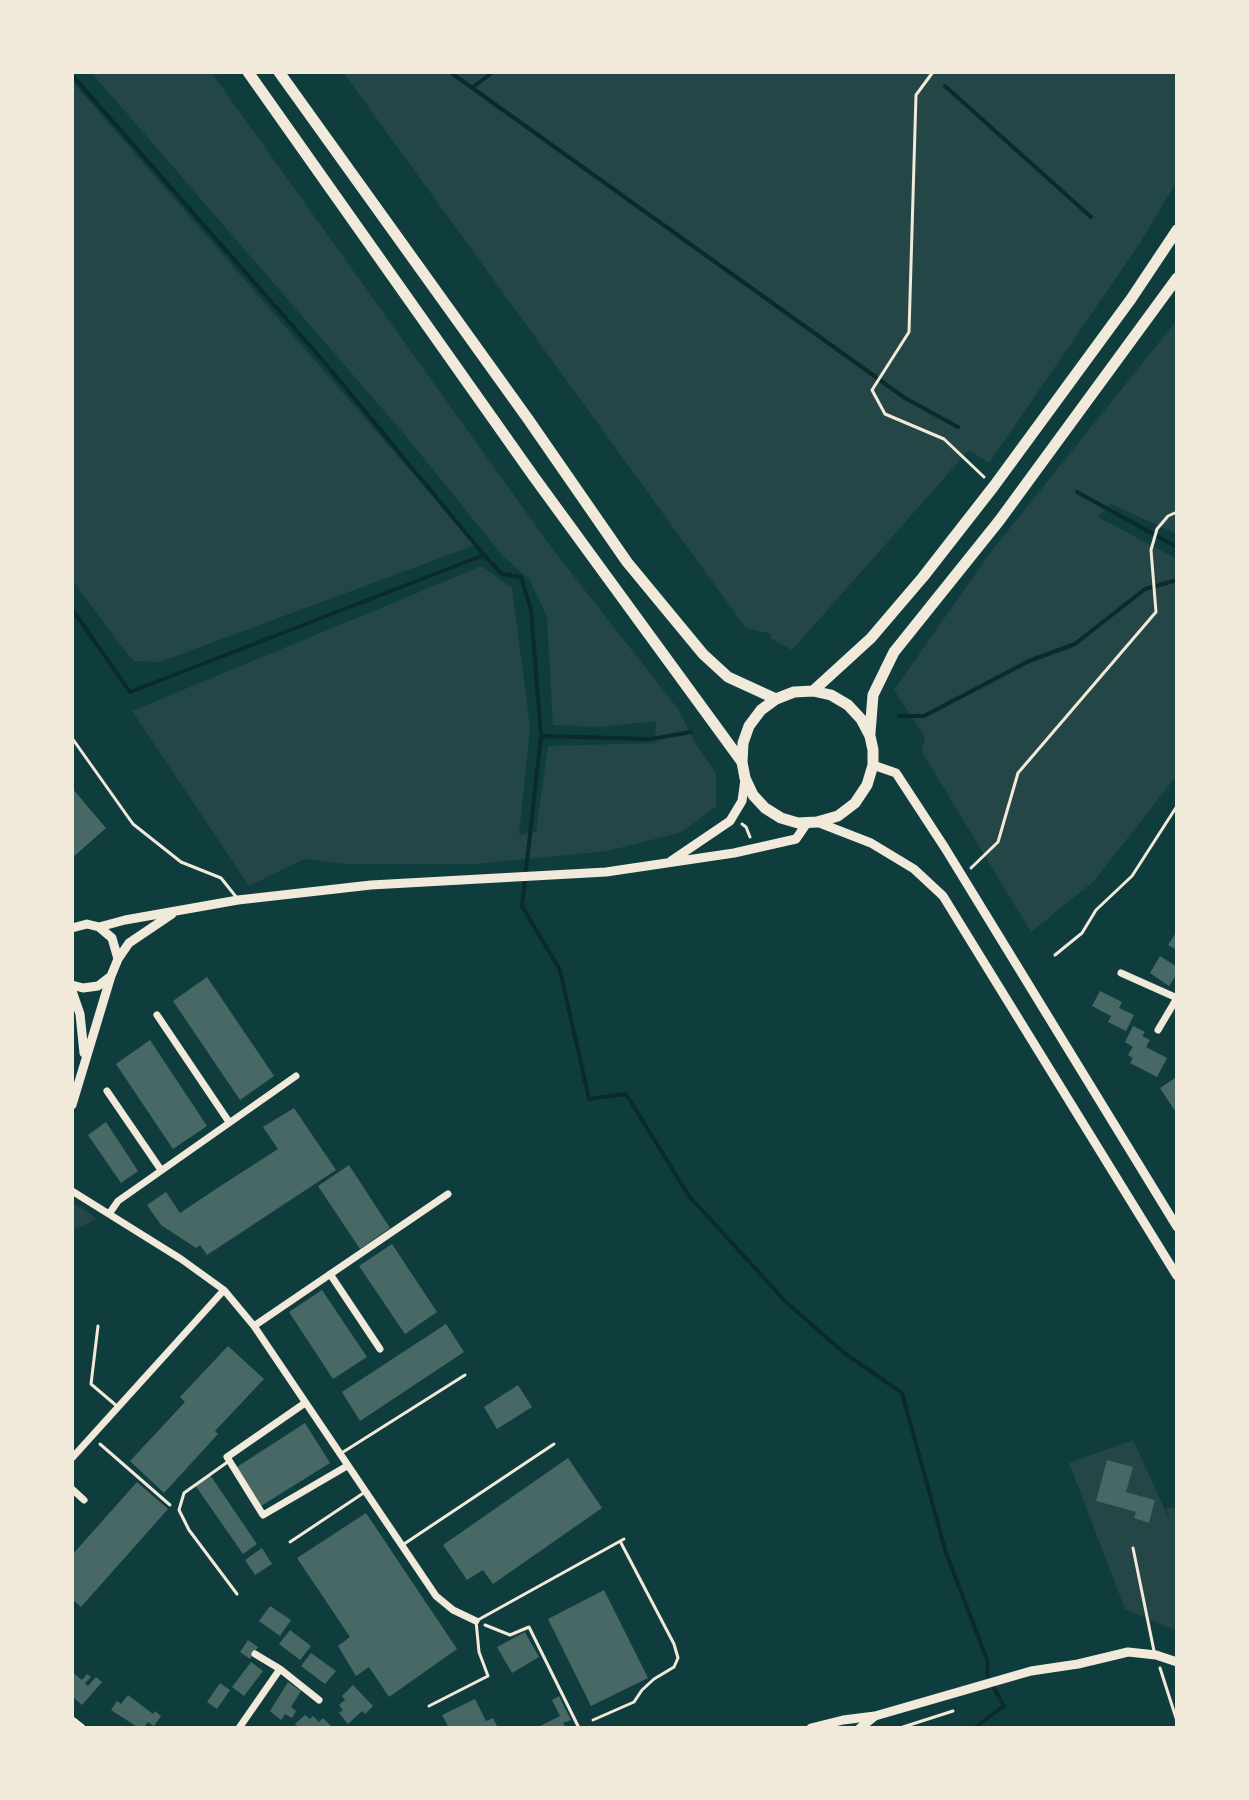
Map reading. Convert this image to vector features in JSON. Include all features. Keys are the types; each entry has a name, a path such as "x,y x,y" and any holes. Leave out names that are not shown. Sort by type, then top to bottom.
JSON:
{"main road":[{"path":"248,72 534,477 742,762"},
{"path":"279,72 627,562 703,654 728,677 776,699"},
{"path":"813,691 871,638 994,486 1131,299 1177,230"},
{"path":"870,736 861,719 848,705 831,695 813,691 794,692 776,699 761,710 749,726 743,743 745,778 753,795 765,808 781,818 812,822 838,816 855,803 867,785 873,765 870,736 873,695 894,652 999,521 1177,278"}],"street":[{"path":"873,765 896,773 1177,1227"},
{"path":"668,863 732,816 742,801 745,778"},
{"path":"99,927 238,900 371,885 606,872 668,863 796,839 812,822 871,843 914,869 943,896 1177,1276"},
{"path":"72,1105 118,959 129,943 175,912"},
{"path":"72,928 87,924 99,927 112,938 118,959"},
{"path":"1121,973 1177,998 1158,1030"},
{"path":"72,985 83,988 98,986 111,976"},
{"path":"72,991 80,1014 84,1061"},
{"path":"157,1015 229,1122"},
{"path":"109,1214 118,1201 296,1076"},
{"path":"107,1091 161,1170"},
{"path":"72,1191 224,1290 254,1326 436,1596 453,1610 476,1621"},
{"path":"254,1326 448,1194"},
{"path":"330,1274 380,1349"},
{"path":"72,1458 224,1290"},
{"path":"305,1403 227,1457 263,1515 347,1466"},
{"path":"72,1489 84,1500"},
{"path":"811,1728 875,1716 1031,1671 1128,1652 1156,1655 1177,1662"},
{"path":"255,1654 280,1669 319,1700"},
{"path":"239,1728 280,1669"},
{"path":"860,1728 875,1716"},
{"path":"72,1721 81,1728"}],"lane":[{"path":"72,738 133,824 181,862 221,878 238,900"},
{"path":"98,1326 91,1384 118,1407"},
{"path":"339,1454 465,1375"},
{"path":"402,1546 554,1444"},
{"path":"229,1461 184,1493 179,1510 189,1530 237,1594"},
{"path":"290,1542 365,1492"},
{"path":"429,1706 488,1676 479,1652 476,1621 622,1540 678,1658 674,1667 654,1679 634,1702 593,1720"},
{"path":"1133,1548 1156,1655"}],"path":[{"path":"933,72 916,95 909,332 872,390 885,414 944,439 994,486"},
{"path":"962,876 998,842 1018,773 1156,612 1151,550 1157,529 1168,516 1177,512"},
{"path":"1055,955 1082,933 1096,910 1132,876 1177,806"},
{"path":"732,816 746,827 754,848"},
{"path":"91,1436 165,1502 179,1510"},
{"path":"476,1621 510,1635 529,1627 579,1728"},
{"path":"1156,1655 1177,1721"},
{"path":"900,1728 953,1711"}],"shaded area":[{"path":"91,72 211,72 551,547 678,709 697,746 716,773 716,806 682,832 608,851 475,864 348,864 304,859 249,886 132,711 482,566 512,588 530,727 519,835 536,832 548,746 655,743 656,721 601,727 553,725 547,617 530,580 502,555 405,435"},
{"path":"343,72 1177,72 1177,181 1140,243 989,463 969,450 792,650 770,638 772,634 746,628"},
{"path":"72,81 475,545 160,662 134,661 120,645 72,579"},
{"path":"1177,320 1177,534 1111,504 1098,517 1177,559 1177,775 1094,881 1031,932 922,752 925,737 894,690 990,553"},
{"path":"72,1204 82,1208 97,1219 72,1231"},
{"path":"1133,1440 1172,1525 1166,1508 1177,1507 1177,1631 1125,1609 1069,1463","holes":["1126,1492 1155,1500 1149,1522 1135,1518 1136,1512 1096,1501"]}],"building":[{"path":"72,788 106,828 72,858"},
{"path":"1177,931 1177,950 1168,945"},
{"path":"1160,956 1177,967 1177,974 1169,986 1150,973"},
{"path":"207,977 274,1076 240,1100 173,1001"},
{"path":"1100,991 1122,1002 1119,1008 1134,1015 1126,1031 1108,1022 1111,1016 1092,1006"},
{"path":"1133,1026 1145,1032 1142,1036 1150,1040 1146,1047 1167,1058 1157,1077 1130,1063 1133,1058 1128,1055 1133,1047 1125,1042"},
{"path":"150,1040 207,1126 173,1149 116,1064"},
{"path":"1175,1078 1177,1080 1177,1114 1160,1088"},
{"path":"294,1108 336,1170 207,1255 200,1245 196,1248 161,1225 147,1205 166,1192 180,1213 278,1149 263,1127"},
{"path":"106,1122 138,1171 121,1183 88,1135"},
{"path":"349,1165 390,1228 360,1249 318,1186"},
{"path":"392,1244 437,1312 405,1334 359,1266"},
{"path":"322,1290 367,1357 333,1379 289,1312"},
{"path":"446,1324 464,1352 360,1421 342,1392"},
{"path":"228,1346 264,1379 215,1431 218,1434 164,1493 130,1461 185,1402 180,1397"},
{"path":"518,1385 532,1407 497,1429 484,1407"},
{"path":"305,1423 330,1463 261,1506 237,1467"},
{"path":"568,1458 602,1508 493,1584 483,1570 467,1580 443,1545"},
{"path":"1107,1460 1133,1467 1126,1492 1155,1500 1149,1523 1134,1518 1136,1512 1096,1501"},
{"path":"210,1475 257,1544 243,1554 195,1485"},
{"path":"137,1482 168,1509 81,1607 72,1599 72,1555"},
{"path":"366,1513 457,1649 389,1697 369,1667 356,1676 338,1646 350,1637 297,1558"},
{"path":"262,1548 272,1564 255,1575 245,1560"},
{"path":"604,1590 648,1678 591,1706 548,1619"},
{"path":"270,1606 291,1620 280,1636 259,1621"},
{"path":"290,1630 311,1646 300,1660 279,1644"},
{"path":"525,1632 539,1657 512,1673 497,1647"},
{"path":"248,1640 258,1647 250,1659 240,1652"},
{"path":"311,1653 336,1671 325,1684 301,1666"},
{"path":"251,1662 263,1671 244,1696 232,1687"},
{"path":"72,1672 82,1680 87,1674 91,1677 85,1683 88,1686 96,1677 102,1682 82,1705 72,1696"},
{"path":"288,1682 301,1691 291,1707 296,1711 292,1718 285,1714 281,1720 270,1711"},
{"path":"220,1683 230,1690 217,1709 207,1702"},
{"path":"353,1685 373,1706 348,1724 339,1713 343,1710 339,1705 345,1700 342,1696"},
{"path":"128,1695 153,1714 155,1711 161,1716 154,1726 148,1722 139,1728 111,1710 117,1701 121,1704"},
{"path":"559,1696 571,1720 563,1723 566,1728 536,1728 560,1716 552,1700"},
{"path":"475,1699 486,1721 493,1718 498,1728 449,1728 442,1715"},
{"path":"305,1715 310,1719 313,1716 319,1722 323,1718 333,1728 299,1728 295,1724"}],"waterway":[{"path":"450,72 905,398 958,427"},
{"path":"473,87 493,72"},
{"path":"72,75 325,363 484,555 502,574 521,577 531,610 541,736 522,906 560,970 589,1099 626,1094 689,1196 785,1301 843,1352 902,1393 946,1553 988,1662 987,1675 1004,1706 974,1728"},
{"path":"945,86 1091,217"},
{"path":"1077,492 1177,547"},
{"path":"72,609 130,692 484,555"},
{"path":"899,716 924,716 1029,661 1075,644 1145,589 1177,580"},
{"path":"541,736 651,739 691,732"}]}
